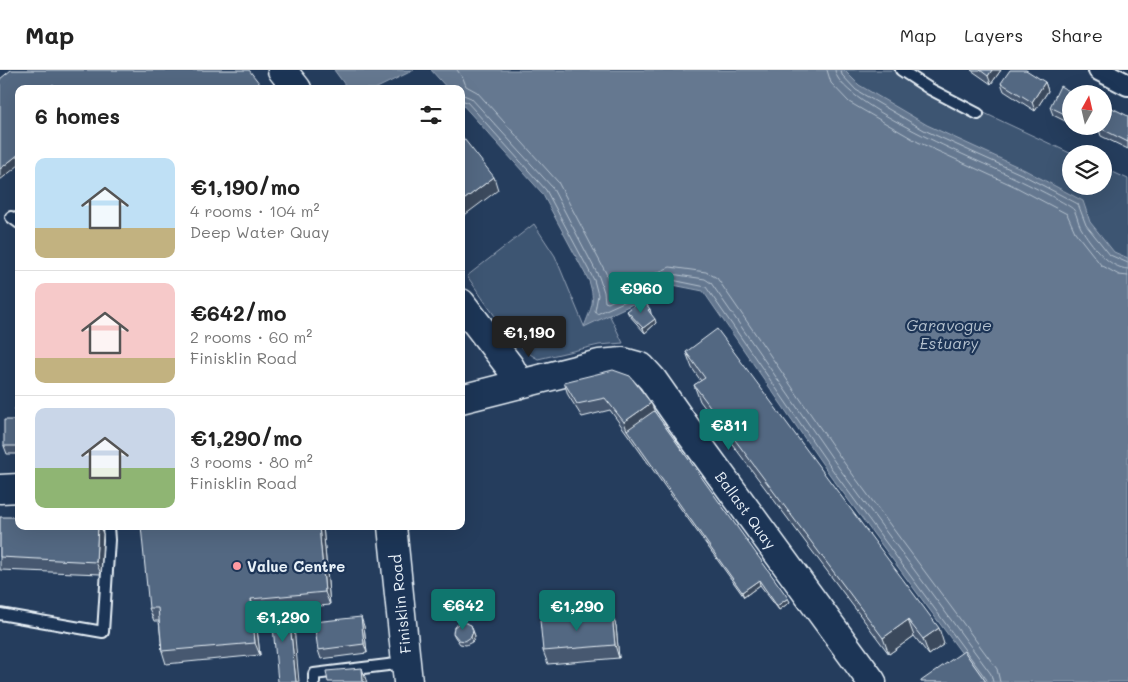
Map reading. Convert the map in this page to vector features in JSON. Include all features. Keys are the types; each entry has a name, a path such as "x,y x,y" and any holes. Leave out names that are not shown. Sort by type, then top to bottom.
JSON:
{"street":[{"path":"282,70 293,85"},
{"path":"1099,70 1128,85"},
{"path":"465,308 510,367 519,384"},
{"name":"Ballast Quay","path":"465,398 600,364 623,362 641,367 652,379 872,682"},
{"path":"0,489 15,488"},
{"name":"Finisklin Road","path":"392,530 407,672"}],"lane":[{"path":"901,70 930,89 978,114"},
{"path":"0,614 102,632 108,530"},
{"path":"314,682 314,674 407,672"}],"shaded area":[{"path":"844,70 911,70 980,111 1062,149 1062,195 1112,195 1112,172 1128,179 1128,388"},
{"path":"534,224 555,256 584,326 609,314 623,343 599,345 538,359 518,344 499,322 467,276"}],"water":[{"path":"334,70 414,70 383,85 345,85"},
{"name":"Garavogue Estuary","path":"431,70 844,70 859,85 927,125 1025,170 1062,190 1062,195 1072,195 1083,201 1090,222 1114,252 1128,258 1128,682 983,682 830,475 703,291 673,285 584,327 591,309 592,300 589,281 542,193 465,107 465,85 444,85"}],"building":[{"path":"11,70 249,70 261,85 15,85 15,157 0,169 0,79"},
{"path":"980,70 992,70 988,76"},
{"path":"1010,70 1026,70 1045,82 1032,102 1001,83"},
{"path":"1060,86 1062,87 1062,113 1050,107"},
{"path":"1112,108 1128,116 1128,142 1112,134"},
{"path":"465,140 494,177 465,199"},
{"path":"642,299 655,319 643,328 627,311"},
{"path":"717,329 939,628 923,639 908,620 883,638 694,385 705,378 686,352"},
{"path":"613,370 630,376 651,403 624,422 605,398 577,404 564,382"},
{"path":"654,411 788,598 777,606 759,580 742,592 627,430"},
{"path":"4,420 15,420 15,446 4,446"},
{"path":"0,517 15,517 15,530 98,530 96,562 0,557"},
{"name":"Value Centre","path":"141,530 319,530 325,592 251,599 255,643 162,651 158,608 149,608"},
{"path":"288,603 296,682 278,682 271,604"},
{"path":"612,614 615,645 543,651 540,620"},
{"path":"361,617 364,644 318,650 314,622"},
{"path":"462,621 471,625 473,631 471,637 465,641 459,640 453,633 454,627"},
{"path":"964,651 986,682 921,682 921,681"},
{"path":"362,668 363,682 328,682 326,671"}],"place":[{"name":"Value Centre","path":"237,566"}]}
